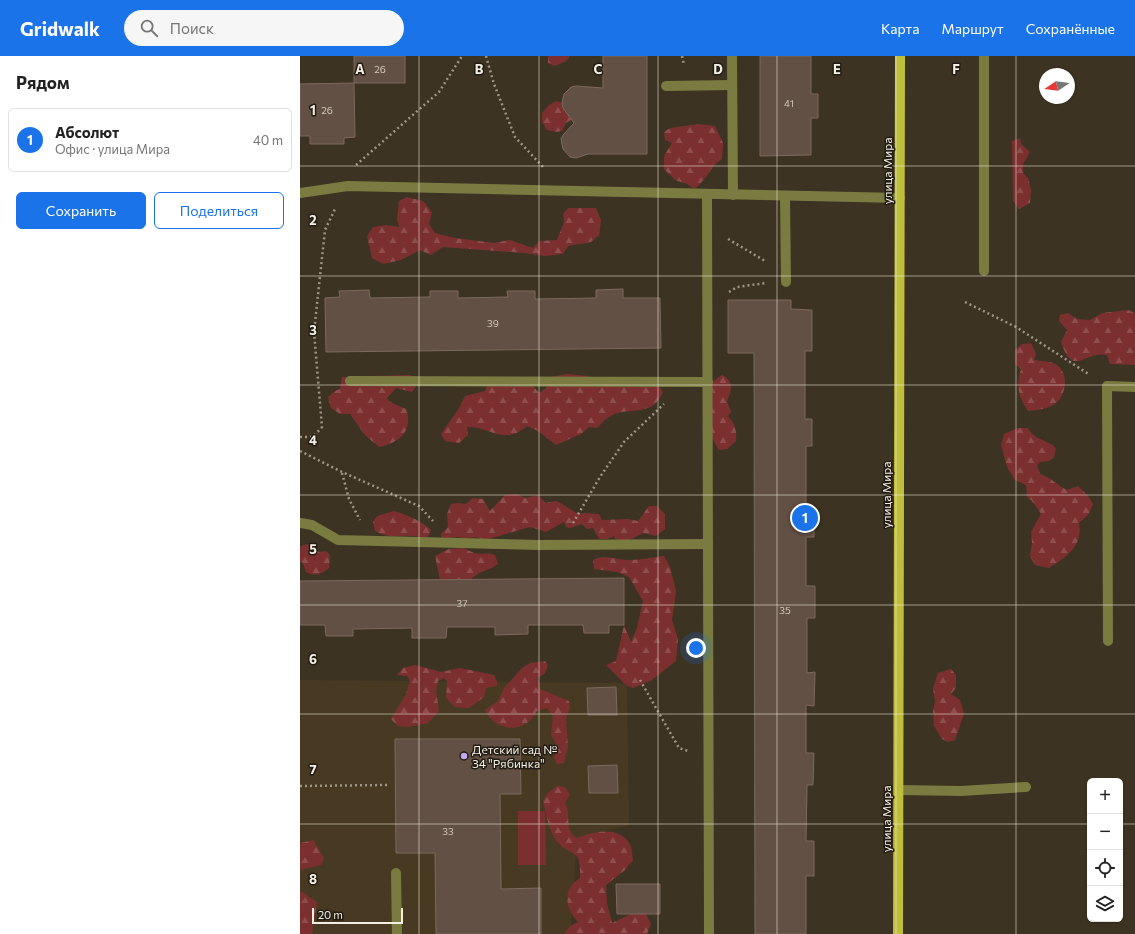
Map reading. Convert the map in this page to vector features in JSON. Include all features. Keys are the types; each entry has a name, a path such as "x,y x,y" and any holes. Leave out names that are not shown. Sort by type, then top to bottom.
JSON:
{"main road":[{"name":"улица Мира","path":"898,934 900,56"}],"lane":[{"path":"732,56 733,195"},
{"path":"984,56 984,271"},
{"path":"666,86 732,85"},
{"path":"300,193 348,186 900,198"},
{"path":"708,195 709,934"},
{"path":"785,196 786,278"},
{"path":"350,381 708,382"},
{"path":"1108,641 1107,386 1135,387"},
{"path":"300,523 312,525 338,540 560,545 708,544"},
{"path":"899,790 961,791 1026,787"},
{"path":"396,873 397,934"}],"path":[{"path":"300,437 312,437 322,427 314,332 325,230 348,186 355,166 439,92 462,56"},
{"path":"486,56 494,84 515,137 566,191"},
{"path":"707,228 786,278"},
{"path":"708,304 737,287 786,278"},
{"path":"965,302 1016,326 1107,386"},
{"path":"560,545 600,477 624,442 685,382"},
{"path":"300,450 342,472 419,506 433,520 438,542"},
{"path":"342,472 349,499 360,520 379,541"},
{"path":"640,680 679,748 708,756"},
{"path":"300,786 387,785"}],"shaded area":[{"name":"Детский сад № 34 \"Рябинка\"","path":"300,680 627,683 629,826 603,831 576,854 570,934 300,934"}],"green space":[{"path":"548,56 570,56 566,61 555,66 548,63"},
{"path":"556,101 562,103 563,108 576,117 566,123 562,131 557,132 547,130 542,122 542,113 549,105"},
{"path":"698,124 715,126 723,143 722,159 694,189 687,184 675,180 664,169 664,156 672,143 665,140 664,132 670,128"},
{"path":"1020,138 1021,144 1030,152 1023,164 1023,173 1028,178 1031,190 1030,203 1019,209 1013,201 1012,141"},
{"path":"407,197 423,201 432,212 429,224 435,233 455,238 494,243 510,240 533,248 539,241 557,240 564,222 563,214 568,208 596,208 601,220 599,235 591,242 568,246 563,254 545,256 443,247 431,255 420,250 401,260 383,264 372,258 367,236 373,227 386,225 399,227 397,219 399,201"},
{"path":"1128,310 1135,313 1135,365 1110,364 1107,355 1092,356 1075,361 1070,359 1061,342 1067,330 1059,321 1060,315 1068,313 1077,319 1090,320 1102,313"},
{"path":"1031,343 1036,354 1034,360 1053,363 1060,367 1063,372 1065,382 1063,393 1057,402 1044,409 1028,411 1020,396 1018,386 1021,369 1015,364 1015,350 1022,344"},
{"path":"567,374 588,376 594,387 600,382 628,387 632,382 659,386 663,392 653,406 646,409 616,414 606,419 597,428 589,427 581,434 556,445 538,431 527,426 517,433 508,435 496,434 479,428 467,427 468,435 459,443 445,441 441,434 459,408 465,396 485,391 489,381 530,382 539,393 546,388 551,377"},
{"path":"409,375 416,377 417,385 412,392 396,388 387,398 390,402 406,409 408,424 403,435 386,445 379,447 365,435 350,414 340,414 331,408 328,397 340,389 342,377"},
{"path":"722,375 729,380 731,386 727,401 731,412 728,416 736,430 736,441 727,449 719,450 708,431 708,387"},
{"path":"1018,428 1028,428 1038,438 1056,448 1054,457 1049,461 1040,462 1037,465 1040,474 1048,477 1067,490 1078,486 1088,496 1093,504 1089,514 1079,523 1079,538 1072,550 1062,560 1049,568 1035,565 1030,556 1032,543 1031,532 1041,514 1032,501 1027,497 1026,485 1015,480 1007,467 1001,445 1004,434"},
{"path":"517,494 525,498 539,495 545,503 557,501 578,514 599,514 602,520 628,519 638,521 649,506 657,506 665,514 665,529 656,536 643,533 630,540 623,541 615,539 614,536 607,539 599,539 593,528 587,529 582,524 570,528 566,527 564,522 546,532 530,527 485,540 475,537 467,539 458,537 441,539 441,534 448,527 447,514 451,504 466,504 473,498 483,499 490,511 505,495"},
{"path":"394,511 414,518 427,526 431,530 428,537 424,539 412,536 388,536 375,531 373,522 377,516"},
{"path":"311,544 319,552 326,551 330,555 329,568 318,574 306,572 303,563 300,562 300,548 303,545"},
{"path":"464,548 478,554 495,555 498,564 476,575 470,580 440,580 435,556 449,549"},
{"path":"664,556 670,567 676,591 672,620 678,639 676,661 652,680 633,688 627,686 606,665 616,661 624,625 631,642 637,628 643,601 629,577 617,572 594,569 593,560 607,557 625,560 638,560"},
{"path":"545,661 548,665 545,673 538,678 540,689 569,701 570,708 566,718 568,747 564,763 557,764 554,757 559,748 551,735 553,716 547,708 537,711 532,719 525,724 511,728 496,723 490,718 485,710 498,701 504,688 522,668 530,663"},
{"path":"415,665 441,672 460,668 494,675 497,686 486,688 484,697 469,708 455,707 446,698 447,681 444,678 438,681 436,691 439,711 428,723 409,727 398,726 391,719 406,694 410,681 407,676 397,675 403,668"},
{"path":"951,669 956,675 956,688 951,694 960,700 964,714 955,740 948,742 942,739 934,726 933,711 935,701 933,688 938,673"},
{"path":"557,786 565,787 570,794 565,803 568,812 570,831 573,835 577,838 598,832 612,832 625,838 630,844 633,860 625,870 606,885 607,903 612,923 631,914 646,914 651,924 647,934 564,934 570,926 578,922 570,911 567,899 570,888 574,882 580,878 580,867 579,860 576,855 559,844 552,833 549,824 543,801 548,793"},
{"path":"518,811 545,811 546,865 518,865"},
{"path":"313,840 324,858 321,865 300,870 300,843"},
{"path":"300,891 317,902 312,934 300,934"}],"building":[{"path":"354,56 405,56 405,83 354,83"},
{"path":"603,56 647,56 647,154 588,154 576,158 570,157 563,149 561,139 574,123 563,108 562,103 564,94 571,87 576,86 603,88"},
{"path":"760,56 811,56 811,94 818,94 818,118 811,118 811,155 760,156"},
{"path":"354,83 355,137 344,138 344,144 310,144 310,136 300,136 300,84"},
{"path":"623,289 623,298 660,298 661,348 326,352 325,298 340,297 339,291 369,290 370,298 430,297 430,291 458,291 458,298 508,297 507,291 535,291 535,299 596,298 596,290"},
{"path":"728,300 791,300 791,309 812,310 812,351 805,351 805,419 812,419 812,446 806,446 806,508 814,508 814,537 806,537 806,586 815,586 815,618 807,618 807,673 815,672 814,706 806,705 806,753 814,753 813,785 807,785 806,841 814,841 814,876 806,876 806,934 755,934 754,353 728,353"},
{"path":"624,578 624,625 609,625 609,633 584,633 583,625 528,625 528,634 495,635 495,627 447,627 446,638 412,638 412,628 353,629 353,636 326,636 325,625 300,625 300,581"},
{"path":"616,687 617,715 588,715 587,688"},
{"path":"395,739 520,739 521,794 500,794 501,889 541,888 541,934 436,934 435,853 396,853"},
{"path":"617,765 618,793 589,793 588,766"},
{"path":"616,884 660,884 660,914 617,914"}],"place":[{"name":"Абсолют","path":"805,518"},
{"name":"Детский сад № 34 \"Рябинка\"","path":"464,756"}]}
